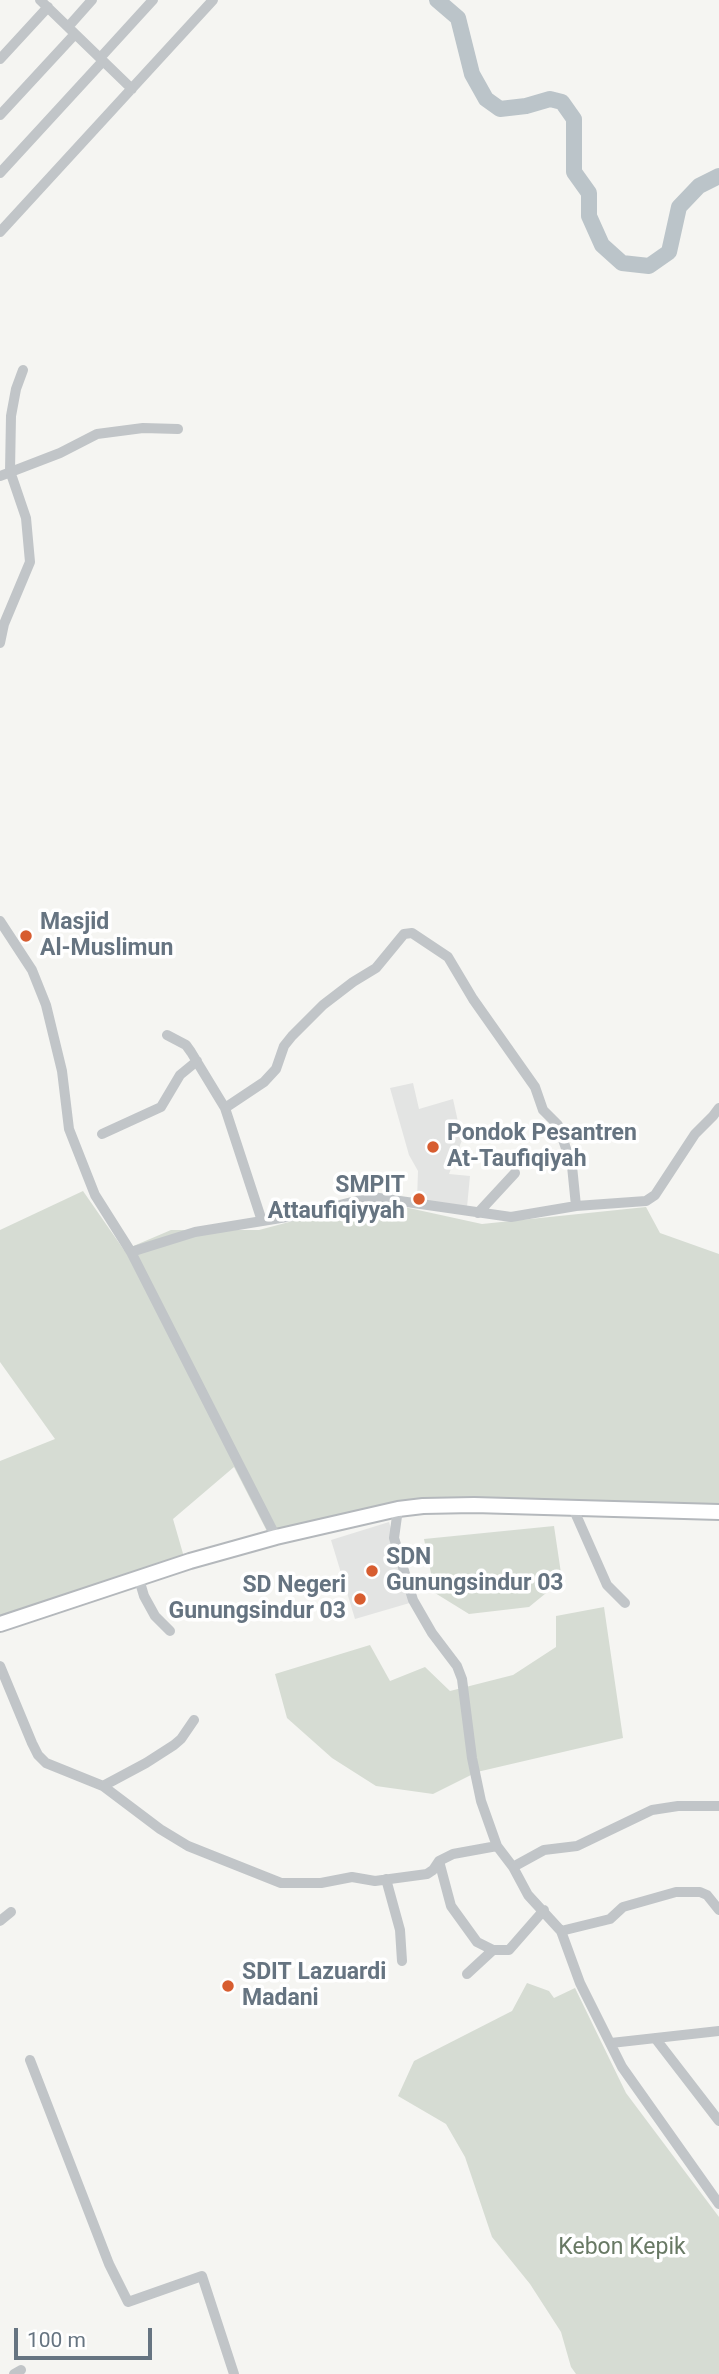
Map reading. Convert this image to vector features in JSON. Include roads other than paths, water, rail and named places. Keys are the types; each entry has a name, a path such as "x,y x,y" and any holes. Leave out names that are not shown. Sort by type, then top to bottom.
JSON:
{"main road":[{"path":"0,1624 190,1561 276,1537 398,1509 448,1505 719,1512"}],"street":[{"path":"0,115 72,30 92,0"},
{"path":"0,173 153,0"},
{"path":"0,232 213,0"},
{"path":"0,59 44,4 131,89"},
{"path":"0,643 4,624 30,562 26,518 10,471 11,416 23,370"},
{"path":"0,476 60,453 97,434 143,428 178,429"},
{"path":"0,921 32,970 46,1005 62,1071 69,1129 95,1195 131,1252 276,1537"},
{"path":"225,1108 276,1069 284,1046 323,1005 376,968 404,934 412,933 449,957 473,999 535,1087 543,1110 558,1125 572,1166 576,1206"},
{"path":"167,1035 186,1045 225,1108 262,1221"},
{"path":"102,1134 162,1107 180,1075 197,1061"},
{"path":"131,1252 195,1232 299,1215 372,1197 510,1217 576,1206 646,1201 655,1195 695,1133 719,1108"},
{"path":"478,1213 515,1173"},
{"path":"573,1508 607,1585 625,1603"},
{"path":"398,1509 394,1538 413,1600 432,1633 457,1666 462,1679 472,1758 481,1801 497,1846 513,1867 528,1895 561,1931 580,1983 622,2067 718,2200"},
{"path":"139,1579 144,1596 155,1616 170,1630"},
{"path":"0,1666 38,1755 46,1763 103,1786 160,1829 188,1846 281,1883 321,1883 352,1877 375,1881 427,1874 439,1861 453,1854 497,1846"},
{"path":"103,1786 174,1745 194,1720"},
{"path":"513,1867 544,1850 577,1846 652,1810 678,1806 719,1806"},
{"path":"439,1861 451,1906 477,1942 493,1950 509,1950 544,1910"},
{"path":"386,1879 400,1930 402,1961"},
{"path":"561,1931 610,1919 623,1907 676,1892 700,1892 707,1895 719,1910"},
{"path":"0,1921 11,1912"},
{"path":"467,1974 493,1950"},
{"path":"611,2043 719,2031"},
{"path":"655,2038 719,2121"},
{"path":"30,2060 109,2264 128,2302 202,2276 234,2374"}],"waterway":[{"path":"437,0 458,18 472,74 486,99 500,109 526,106 550,99 562,102 574,119 574,172 589,193 589,216 602,245 622,263 649,266 669,252 679,207 699,186 719,176"}],"place":[{"name":"Masjid Al-Muslimun","path":"26,936"},
{"name":"Pondok Pesantren At-Taufiqiyah","path":"433,1147"},
{"name":"SMPIT Attaufiqiyyah","path":"419,1199"},
{"name":"SDN Gunungsindur 03","path":"372,1571"},
{"name":"SD Negeri Gunungsindur 03","path":"360,1599"},
{"name":"SDIT Lazuardi Madani","path":"228,1986"}],"park label":[{"name":"Kebon Kepik","path":"622,2248"}]}
